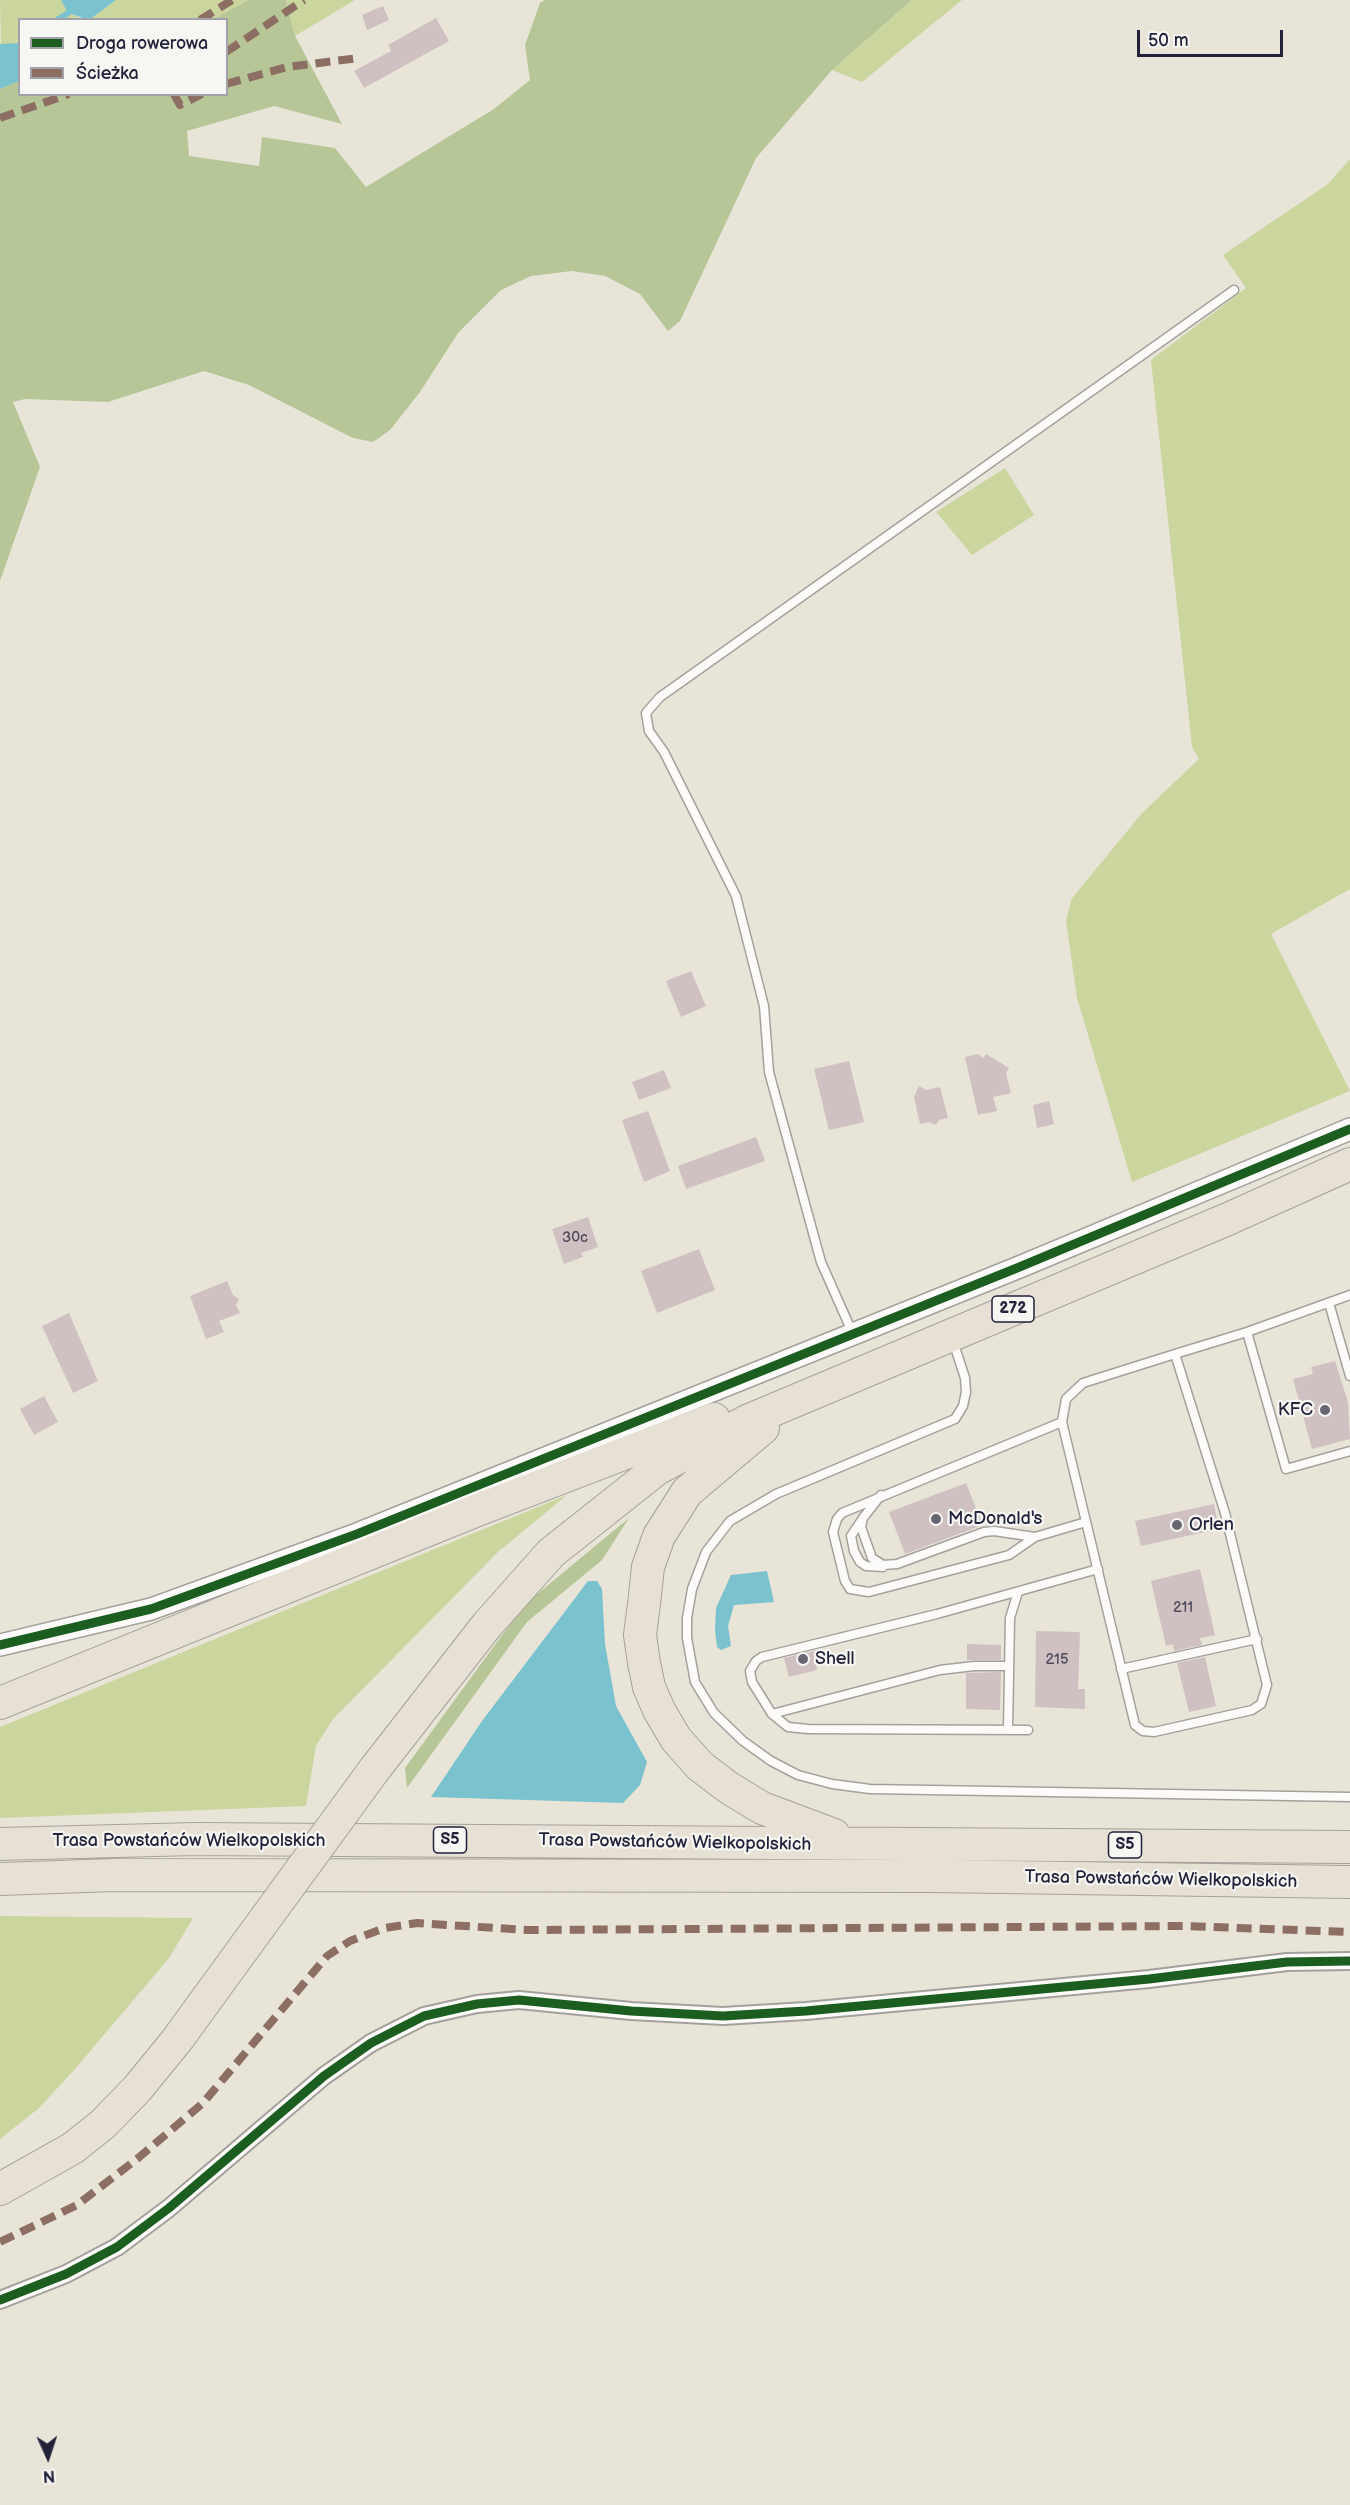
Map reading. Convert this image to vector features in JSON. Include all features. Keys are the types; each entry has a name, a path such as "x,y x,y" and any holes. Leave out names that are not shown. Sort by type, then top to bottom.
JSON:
{"highway":[{"name":"272","path":"799,1399 1228,1219 1350,1164"},
{"path":"0,1703 465,1516 744,1407 799,1399"},
{"path":"0,2189 73,2148 103,2124 137,2089 177,2040 374,1770 487,1625 551,1553 657,1469 747,1421 799,1399"},
{"path":"799,1399 687,1492 659,1536 648,1566 640,1635 649,1687 676,1739 700,1766 729,1788 762,1808 828,1834 900,1843"},
{"name":"Trasa Powstańców Wielkopolskich","path":"0,1844 183,1839 1350,1848"},
{"name":"Trasa Powstańców Wielkopolskich","path":"0,1879 114,1875 932,1876 1350,1882"}],"street":[{"path":"0,1645 151,1609 212,1589 357,1534 1350,1130"},
{"path":"0,2300 66,2274 117,2247 169,2208 324,2076 371,2043 424,2016 477,2004 519,2000 631,2011 723,2016 794,2012 1149,1979 1287,1962 1350,1961"}],"lane":[{"path":"853,1334 821,1262 769,1072 764,1006 736,896 664,752 649,731 646,713 660,697 1234,290"},
{"path":"1175,1354 1225,1513 1267,1685 1261,1704 1252,1710 1154,1732 1143,1731 1135,1725 1062,1422 1066,1399 1083,1383 1175,1354 1246,1332 1350,1295"},
{"path":"1329,1303 1350,1376"},
{"path":"1246,1332 1286,1469 1350,1451"},
{"path":"951,1335 965,1378 966,1392 963,1406 955,1419 776,1494 730,1521 706,1552 692,1589 687,1618 687,1638 695,1682 714,1713 743,1741 771,1761 798,1775 832,1784 881,1789 1350,1797"},
{"path":"1062,1422 849,1508 837,1519 833,1532 844,1581 850,1589 869,1592 1009,1555 1035,1537 1086,1522"},
{"path":"882,1495 851,1536 860,1562 871,1568 897,1564 984,1532 1003,1531 1035,1537"},
{"path":"863,1518 862,1534 872,1558 879,1563 897,1564"},
{"path":"1028,1730 797,1729 788,1726 772,1714 750,1676 752,1665 762,1657 937,1614 1098,1569"},
{"path":"1008,1730 1010,1618 1018,1592"},
{"path":"1122,1669 1257,1639"},
{"path":"772,1714 940,1670 974,1666 1009,1666"}],"green space":[{"path":"0,0 61,0 68,13 81,18 18,18 18,43 1,45"},
{"path":"116,0 248,0 216,18 92,18"},
{"path":"248,0 286,0 295,36 342,124 274,106 187,131 189,156 259,166 262,137 335,148 366,187 494,109 530,80 525,45 540,3 545,0 912,0 832,70 756,158 680,321 668,331 640,294 605,276 572,271 531,276 501,290 458,333 420,392 390,430 373,442 353,438 249,385 204,371 108,402 25,399 13,402 40,467 0,581 0,89 18,81 18,96 228,96 228,18 216,18"},
{"path":"286,0 355,0 295,36"},
{"path":"912,0 962,0 862,82 832,70"},
{"path":"1350,159 1350,889 1271,934 1350,1091 1132,1182 1077,998 1066,921 1072,898 1143,812 1199,759 1192,747 1151,360 1246,288 1223,255 1328,184"},
{"path":"1005,468 1034,515 972,555 936,512"},
{"path":"567,1495 499,1551 333,1719 316,1746 306,1806 0,1818 0,1727"},
{"path":"629,1518 602,1560 527,1622 407,1788 405,1768 524,1605"},
{"path":"0,1916 193,1918 169,1958 75,2069 39,2108 0,2139"}],"water":[{"path":"61,0 116,0 92,18 68,13"},
{"path":"18,43 18,81 0,89 0,44"},
{"path":"767,1571 774,1602 734,1605 728,1626 731,1646 721,1650 717,1647 716,1608 731,1575"},
{"path":"588,1581 597,1581 602,1589 605,1644 616,1706 647,1762 640,1785 623,1803 431,1797 482,1721"}],"building":[{"path":"383,6 389,20 367,30 362,15"},
{"path":"436,18 449,41 364,88 354,71 391,51 388,45"},
{"path":"691,971 706,1006 681,1017 666,981"},
{"path":"978,1054 983,1058 986,1054 1009,1068 1006,1073 1011,1093 993,1097 997,1111 978,1115 965,1057"},
{"path":"849,1061 864,1122 829,1130 814,1069"},
{"path":"664,1070 671,1088 639,1100 632,1082"},
{"path":"919,1086 926,1090 940,1087 948,1118 939,1120 936,1125 929,1122 920,1124 914,1097"},
{"path":"1049,1101 1054,1124 1037,1128 1033,1105"},
{"path":"648,1111 670,1171 644,1182 622,1120"},
{"path":"756,1137 765,1161 686,1189 678,1166"},
{"path":"588,1217 598,1247 581,1253 583,1257 564,1264 552,1229"},
{"path":"699,1249 715,1290 657,1313 641,1271"},
{"path":"227,1281 233,1295 239,1299 236,1305 240,1313 219,1321 224,1332 206,1339 190,1296"},
{"path":"69,1313 98,1381 73,1393 42,1326"},
{"name":"KFC","path":"1335,1361 1348,1402 1350,1439 1312,1449 1293,1379 1313,1374 1311,1367"},
{"path":"44,1396 58,1422 34,1435 20,1409"},
{"name":"McDonald's","path":"966,1483 983,1525 905,1554 889,1512"},
{"name":"Orlen","path":"1214,1504 1219,1529 1141,1546 1135,1521"},
{"path":"1200,1569 1215,1635 1200,1638 1202,1645 1174,1651 1173,1644 1166,1646 1151,1581"},
{"path":"1036,1631 1080,1632 1078,1689 1085,1689 1085,1709 1035,1707"},
{"path":"967,1644 1001,1645 1001,1660 967,1660"},
{"name":"Shell","path":"818,1650 822,1662 816,1664 817,1670 789,1677 784,1658"},
{"path":"1205,1657 1216,1706 1189,1712 1177,1663"},
{"path":"1001,1672 1000,1710 966,1709 966,1673"}],"waterway":[{"path":"60,18 68,13"}],"marked path":[{"path":"203,18 232,0"},
{"path":"228,51 304,0"},
{"path":"228,83 287,67 359,58"},
{"path":"0,118 63,96"},
{"path":"175,96 180,105 198,96"},
{"path":"0,2242 77,2205 137,2159 203,2103 327,1956 350,1941 385,1928 417,1923 527,1930 1184,1926 1350,1932"}],"cycle path":[{"path":"0,1645 151,1609 357,1534 1017,1268 1350,1129"},
{"path":"0,2300 66,2274 117,2247 169,2208 324,2076 371,2043 424,2016 477,2004 519,2000 631,2011 723,2016 806,2011 1149,1979 1287,1962 1350,1961"}],"place":[{"name":"KFC","path":"1325,1410"},
{"name":"McDonald's","path":"936,1519"},
{"name":"Orlen","path":"1177,1525"},
{"name":"Shell","path":"803,1659"}]}
